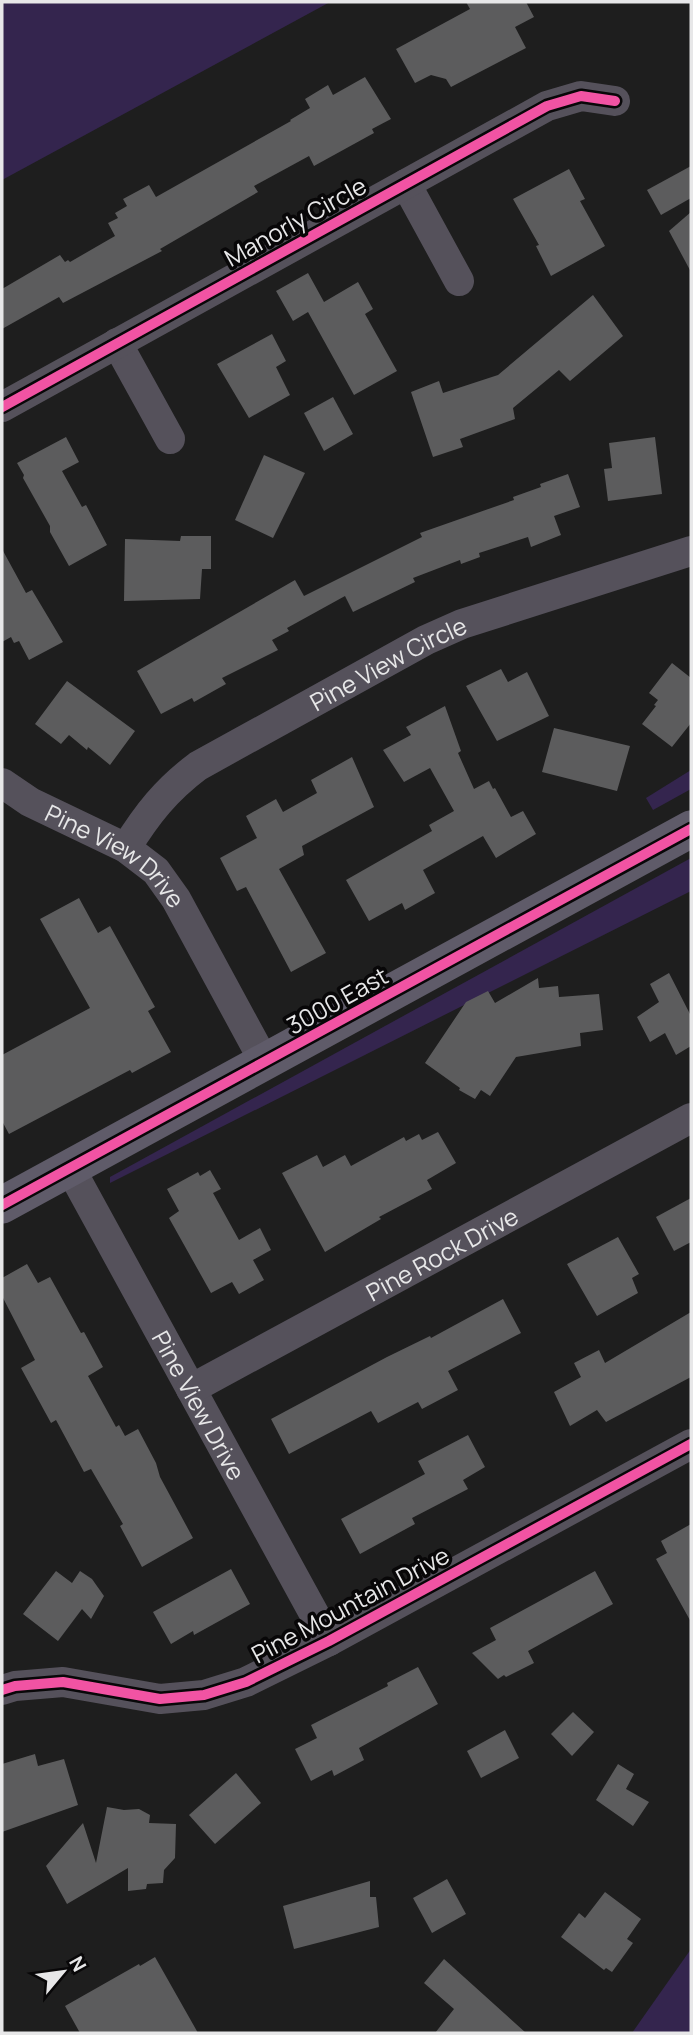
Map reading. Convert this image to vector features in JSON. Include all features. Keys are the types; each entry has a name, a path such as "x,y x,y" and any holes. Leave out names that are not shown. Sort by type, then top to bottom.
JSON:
{"main road":[{"name":"3000 East","path":"2,1205 691,829"}],"street":[{"name":"Manorly Circle","path":"2,407 547,106 581,96 615,101"},
{"path":"405,184 459,281"},
{"path":"117,343 170,439"},
{"name":"Pine View Circle","path":"126,848 151,808 179,780 198,766 426,640 462,624 691,551"},
{"name":"Pine View Drive","path":"2,783 30,802 126,848 156,871 176,899 265,1063"},
{"name":"Pine Rock Drive","path":"191,1389 691,1118"},
{"name":"Pine View Drive","path":"70,1167 329,1641"},
{"name":"Pine Mountain Drive","path":"2,1690 15,1686 63,1682 160,1699 204,1695 246,1682 329,1641 691,1444"}],"shaded area":[{"path":"2,2 330,2 2,180"},
{"path":"691,770 691,789 653,810 646,798"},
{"path":"691,858 691,891 110,1183 110,1177"},
{"path":"691,1949 691,2033 632,2033"}],"building":[{"path":"466,2 526,2 534,17 515,27 526,48 451,87 446,79 431,75 415,83 396,49 470,9"},
{"path":"365,77 391,119 372,129 374,133 314,166 309,156 254,186 258,192 160,249 162,251 63,303 59,297 2,329 2,289 60,255 65,262 70,262 115,236 108,223 118,218 115,213 127,206 123,199 149,185 156,197 291,121 310,108 305,99 328,85 333,95"},
{"path":"691,166 691,198 661,215 647,190"},
{"path":"569,169 585,199 580,201 605,246 551,276 536,246 539,245 513,199"},
{"path":"691,212 691,272 669,231"},
{"path":"308,273 324,302 358,282 373,309 365,314 397,371 354,395 308,312 293,321 276,291"},
{"path":"593,295 623,336 570,381 559,370 513,408 515,419 460,439 463,447 433,457 411,392 439,381 443,393 498,375"},
{"path":"272,334 286,361 276,367 290,395 249,418 217,364"},
{"path":"333,397 353,434 324,451 304,413"},
{"path":"66,437 79,462 62,471 82,507 86,505 107,545 69,566 17,463"},
{"path":"655,437 662,494 608,501 604,469 612,468 609,443"},
{"path":"264,455 305,473 273,538 235,520"},
{"path":"568,474 580,507 554,516 561,535 531,547 528,537 479,553 480,557 461,564 460,560 413,578 415,582 353,612 345,596 287,628 289,631 272,640 278,650 222,678 226,684 194,702 192,698 161,714 137,671 295,580 304,596 422,537 420,533 514,500 513,497 541,487 540,484"},
{"path":"181,536 211,536 211,569 202,569 200,599 124,601 125,539 180,541"},
{"path":"2,549 26,593 32,590 63,642 29,660 19,641 14,643 11,637 2,642"},
{"path":"672,663 691,678 691,723 672,747 642,724 658,700 649,693"},
{"path":"501,669 508,682 527,672 549,716 497,741 466,686"},
{"path":"67,681 135,731 110,765 69,735 61,744 35,724"},
{"path":"445,706 461,751 458,753 474,789 489,781 511,817 523,811 536,834 496,858 483,836 423,870 435,893 405,910 402,903 369,921 346,880 432,831 429,825 454,811 430,768 404,782 383,750 411,735 406,727"},
{"path":"554,728 630,746 617,791 542,772"},
{"path":"352,757 374,807 302,846 304,855 279,869 326,953 291,972 246,887 237,891 220,858 257,838 246,816 276,799 283,812 317,793 311,780"},
{"path":"79,898 98,933 110,926 155,1007 148,1011 171,1052 132,1073 130,1070 9,1134 2,1121 2,1055 90,1008 40,919"},
{"path":"669,973 691,1016 691,1046 676,1055 665,1033 650,1042 637,1017 659,1002 650,984"},
{"path":"538,978 539,988 558,986 559,997 599,994 603,1030 580,1033 581,1046 516,1057 490,1096 481,1090 475,1099 425,1063 466,1002 488,991 495,1003"},
{"path":"438,1132 456,1163 427,1180 432,1189 379,1217 381,1219 325,1252 282,1173 317,1155 323,1167 345,1155 351,1166 404,1137 406,1141 419,1134 422,1140"},
{"path":"210,1170 221,1189 213,1193 239,1240 260,1228 271,1250 253,1260 264,1280 239,1294 232,1282 211,1293 169,1218 179,1211 167,1189 198,1172 200,1176"},
{"path":"691,1198 691,1242 674,1251 656,1217"},
{"path":"618,1237 639,1274 632,1278 638,1293 597,1316 567,1264"},
{"path":"27,1264 38,1283 50,1277 81,1333 84,1332 103,1367 88,1376 116,1427 119,1425 125,1436 138,1429 193,1538 142,1567 120,1526 123,1524 91,1469 84,1472 56,1420 51,1423 21,1368 35,1360 2,1296 2,1278"},
{"path":"503,1299 521,1333 448,1371 458,1390 422,1409 418,1402 378,1423 371,1411 289,1454 271,1419"},
{"path":"691,1312 691,1377 606,1422 597,1410 570,1426 554,1392 581,1377 574,1363 599,1350 605,1363"},
{"path":"468,1435 485,1467 463,1480 468,1489 412,1518 415,1524 360,1554 341,1519 425,1474 418,1461"},
{"path":"691,1524 691,1622 656,1559 667,1553 661,1541"},
{"path":"231,1569 250,1604 194,1635 193,1631 171,1644 153,1612"},
{"path":"56,1571 72,1583 80,1571 92,1579 104,1596 91,1619 82,1609 58,1641 23,1614"},
{"path":"595,1571 613,1604 528,1651 534,1663 498,1679 472,1653 496,1640 490,1628"},
{"path":"418,1667 438,1704 359,1748 364,1760 334,1776 332,1770 311,1781 295,1749 317,1738 311,1725 388,1686 387,1683"},
{"path":"573,1712 594,1732 572,1756 551,1734"},
{"path":"505,1730 519,1758 481,1778 467,1751"},
{"path":"35,1754 38,1766 64,1759 78,1805 2,1832 2,1764"},
{"path":"618,1764 634,1774 626,1789 649,1802 633,1826 596,1800"},
{"path":"236,1773 261,1803 215,1844 189,1815"},
{"path":"107,1807 139,1809 150,1815 149,1823 176,1824 175,1858 164,1870 163,1883 147,1884 146,1889 128,1891 128,1868 67,1904 46,1866 83,1823 96,1863"},
{"path":"447,1879 466,1914 432,1933 413,1898"},
{"path":"370,1881 370,1897 376,1897 379,1927 294,1949 283,1906"},
{"path":"605,1892 641,1919 627,1939 633,1943 612,1972 606,1968 604,1970 561,1937 579,1913 585,1918"},
{"path":"155,1957 198,2033 80,2033 65,2006"},
{"path":"444,1959 526,2033 435,2033 454,2009 424,1983"}],"cycle path":[{"path":"2,407 547,106 581,96 615,101"},
{"path":"2,1205 691,829"},
{"path":"2,1690 15,1686 63,1682 160,1699 204,1695 246,1682 329,1641 691,1444"}]}
